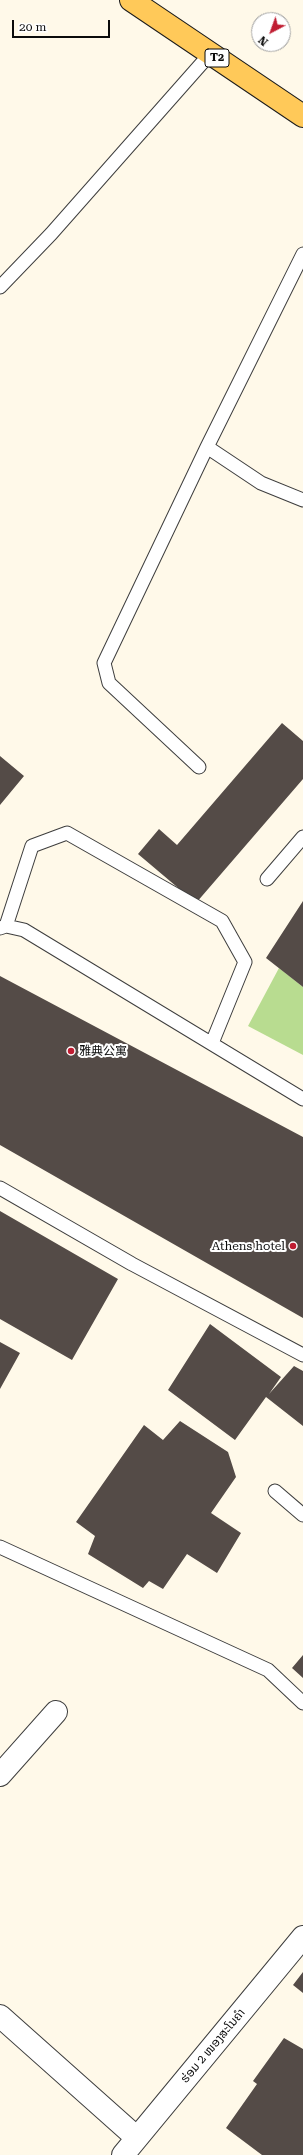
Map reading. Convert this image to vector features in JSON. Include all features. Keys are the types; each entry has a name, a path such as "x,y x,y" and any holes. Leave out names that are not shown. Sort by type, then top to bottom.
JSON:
{"main road":[{"name":"T2","path":"132,0 303,116"}],"street":[{"path":"0,1775 56,1712"},
{"name":"ຮ່ອມ 2 ໜອງສະໂນຄໍາ","path":"123,2155 303,1937"},
{"path":"0,2016 137,2138"}],"lane":[{"path":"0,287 51,234 210,54"},
{"path":"199,767 109,683 104,663 207,446 303,254"},
{"path":"207,446 261,483 303,500"},
{"path":"212,1043 245,962 222,921 67,833 32,846 3,927 24,930 303,1099"},
{"path":"266,880 303,836"},
{"path":"0,1188 132,1264 303,1355"},
{"path":"275,1491 303,1515"},
{"path":"0,1547 268,1670 303,1703"}],"green space":[{"path":"279,968 303,987 303,1055 248,1026"}],"building":[{"path":"282,723 303,741 303,779 196,903 138,854 159,829 177,845"},
{"path":"0,756 24,776 0,805"},
{"path":"303,901 303,987 266,958"},
{"name":"雅典公寓","path":"0,976 303,1137 303,1318 0,1145"},
{"path":"0,1211 118,1279 72,1360 0,1319"},
{"path":"210,1324 281,1377 269,1394 294,1366 303,1371 303,1426 266,1397 235,1440 168,1390"},
{"path":"0,1342 20,1353 0,1389"},
{"path":"180,1421 228,1452 236,1477 211,1513 241,1533 217,1573 187,1554 163,1589 149,1581 143,1588 88,1554 95,1536 76,1522 144,1425 163,1440"},
{"path":"303,1655 303,1678 292,1668"},
{"path":"303,1972 303,1993 293,1985"},
{"path":"284,2038 303,2049 303,2155 262,2155 226,2128 257,2084 253,2081"}],"place":[{"name":"雅典公寓","path":"71,1051"},
{"name":"Athens hotel","path":"293,1246"}]}
